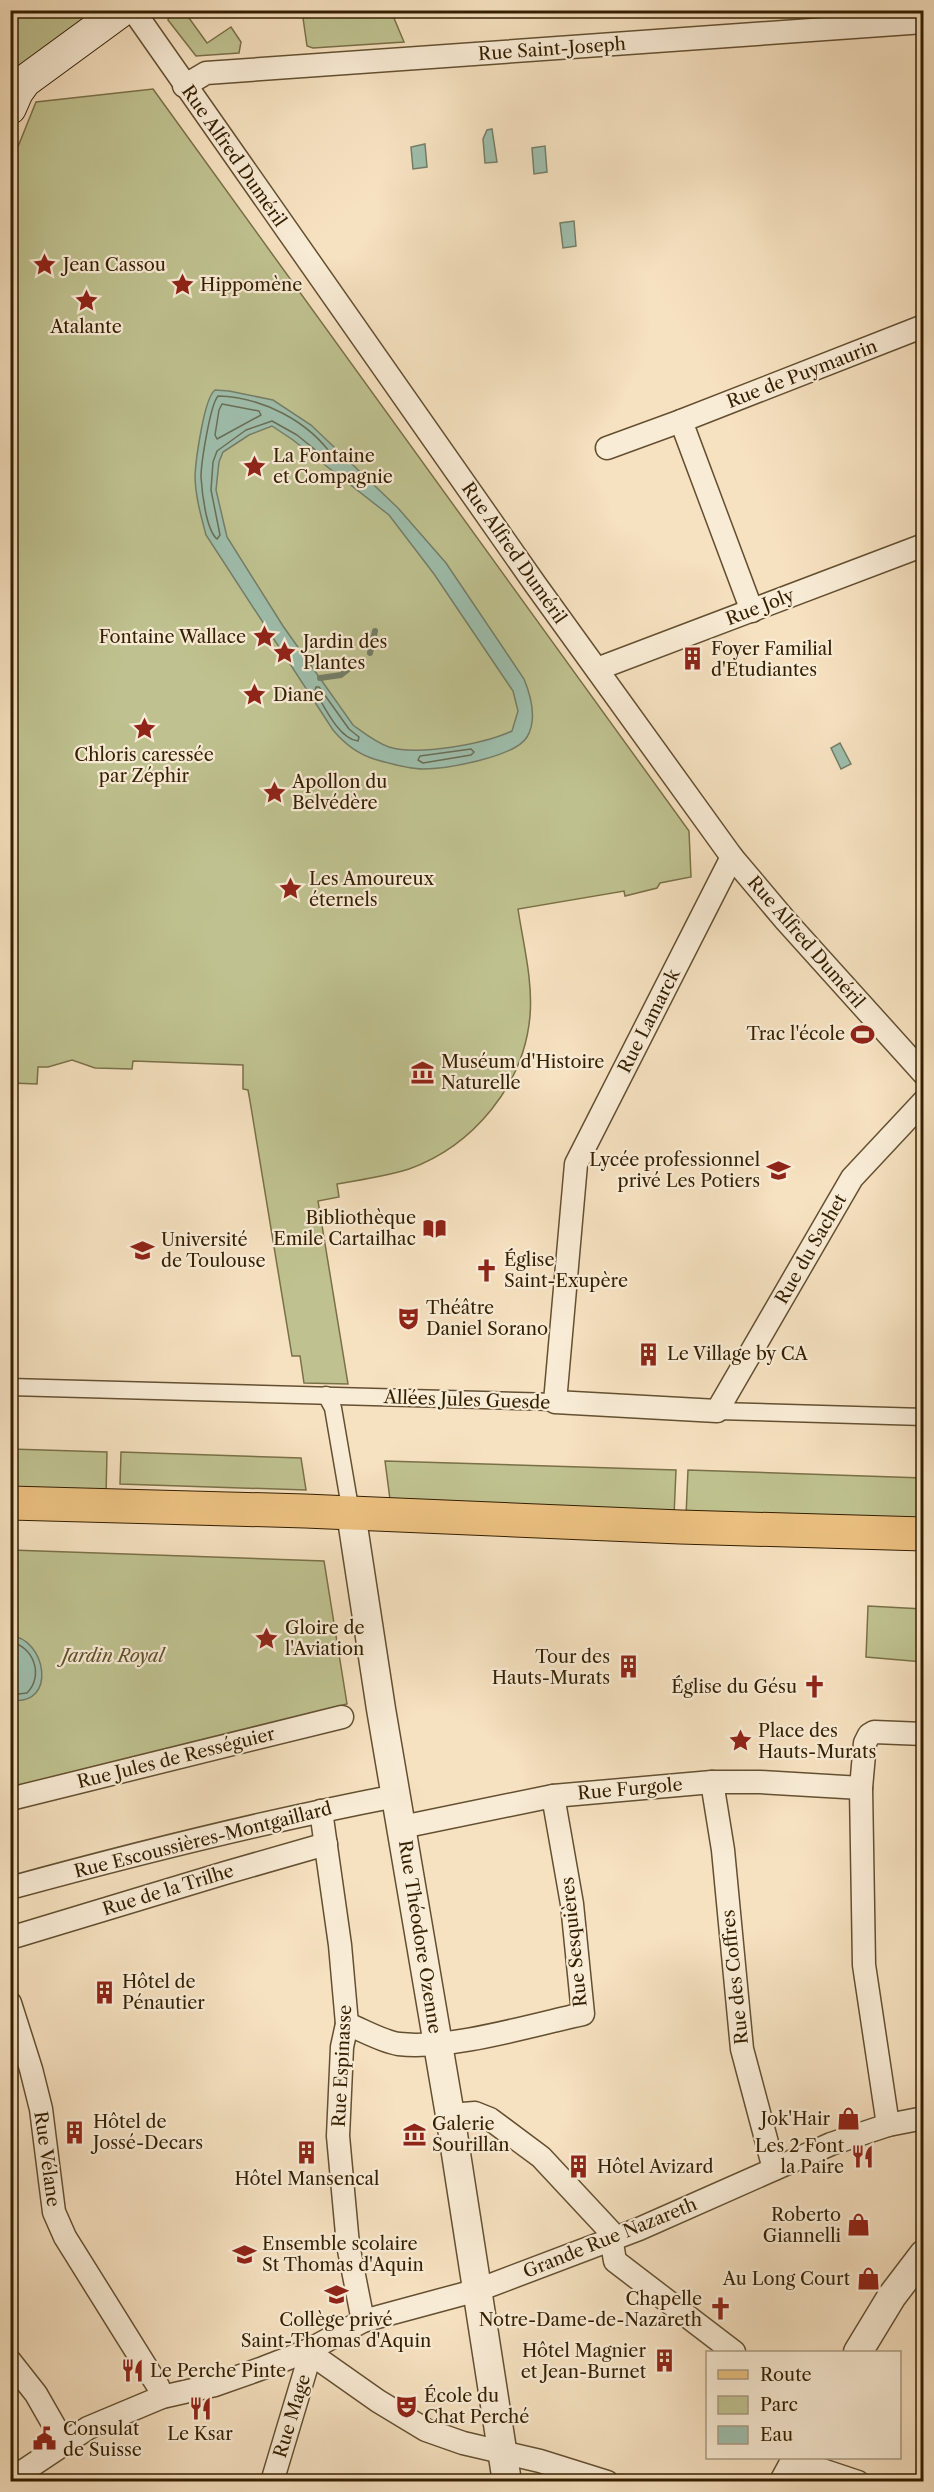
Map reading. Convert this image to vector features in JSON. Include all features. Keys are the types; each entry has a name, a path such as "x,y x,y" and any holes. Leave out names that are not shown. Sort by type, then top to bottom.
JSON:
{"main road":[{"path":"13,96 35,73 122,10"},
{"path":"10,1503 924,1534"}],"street":[{"name":"Rue Alfred Duméril","path":"133,10 535,585 732,857 786,921 924,1074"},
{"name":"Rue Saint-Joseph","path":"184,86 206,74 918,19"},
{"name":"Rue de Puymaurin","path":"607,448 924,326"},
{"path":"681,421 752,611"},
{"name":"Rue Joly","path":"597,669 924,545"},
{"name":"Rue Lamarck","path":"555,1402 576,1164 732,857"},
{"name":"Rue du Sachet","path":"717,1411 852,1178 924,1101"},
{"name":"Allées Jules Guesde","path":"10,1387 555,1402 717,1411 924,1418"},
{"name":"Rue Théodore Ozenne","path":"326,1395 333,1408 351,1513 450,2115 507,2481"},
{"name":"Rue Jules de Rességuier","path":"10,1799 342,1717"},
{"path":"888,2125 864,1965 861,1788 865,1743 869,1735 874,1732 924,1734"},
{"name":"Rue Furgole","path":"402,1827 554,1796 712,1782 861,1788"},
{"name":"Rue des Coffres","path":"712,1782 723,1850 742,2049 774,2169"},
{"name":"Rue Escoussières-Montgaillard","path":"10,1888 146,1851 396,1796"},
{"name":"Rue Sesquières","path":"438,2043 583,2014 572,1904 554,1796"},
{"name":"Rue Espinasse","path":"321,1811 340,1945 347,2024 342,2047 338,2136 348,2245 363,2321"},
{"name":"Rue de la Trilhe","path":"10,1938 326,1844"},
{"name":"Rue Vélane","path":"10,2003 41,2109 54,2212 65,2237 158,2386 162,2397"},
{"path":"347,2024 397,2044 438,2043"},
{"path":"450,2115 475,2113 490,2119 522,2141 558,2174 610,2231 615,2261 733,2351"},
{"name":"Grande Rue Nazareth","path":"10,2480 88,2428 162,2397 215,2385 308,2351 363,2321 478,2290 613,2240 831,2144 888,2125 924,2118"},
{"path":"859,2351 892,2296 924,2254"},
{"path":"308,2351 378,2402 426,2430 462,2443 540,2461 608,2481"},
{"name":"Rue Mage","path":"273,2481 308,2361 308,2351"},
{"path":"10,2361 36,2394 64,2443"},
{"path":"263,2368 293,2382 297,2394"},
{"path":"784,2481 796,2459"},
{"path":"799,2459 819,2469 858,2481"}],"green space":[{"path":"11,11 98,11 38,55 11,89"},
{"path":"170,11 184,11 207,43 231,27 241,42 239,53 196,56 168,20"},
{"path":"302,11 391,11 404,42 313,48 307,46"},
{"name":"Jardin des Plantes","path":"153,89 689,831 691,877 660,883 657,888 625,896 624,891 518,909 531,1002 526,1041 518,1066 506,1089 474,1129 432,1159 409,1169 337,1184 339,1197 318,1201 348,1384 304,1383 300,1356 292,1356 248,1090 243,1089 243,1065 133,1061 132,1069 95,1068 72,1060 48,1067 38,1067 37,1084 11,1083 11,164 36,102"},
{"path":"11,1449 107,1452 106,1496 11,1493"},
{"path":"121,1452 301,1458 306,1490 120,1484"},
{"path":"385,1461 676,1470 674,1516 391,1507"},
{"path":"688,1470 923,1478 923,1523 686,1516"},
{"name":"Jardin Royal","path":"11,1550 324,1561 347,1704 11,1789"},
{"path":"868,1606 923,1609 923,1662 866,1657"}],"water":[{"path":"492,129 497,162 485,163 483,139 487,130"},
{"path":"425,144 427,167 413,169 411,147"},
{"path":"545,146 547,172 534,174 532,148"},
{"path":"574,221 576,246 563,248 560,223"},
{"path":"215,390 229,391 273,400 311,425 398,508 446,563 524,679 531,700 532,723 527,737 520,744 495,756 479,760 447,767 417,769 368,757 351,747 333,730 206,535 197,498 195,475 201,430 211,395","holes":["272,426 389,515 434,574 513,691 518,711 512,731 469,744 417,750 389,747 374,740 353,725 283,626 227,537 216,490 219,462 223,452 249,435"]},
{"path":"840,743 851,764 841,769 831,748"},
{"path":"10,1636 22,1639 32,1647 39,1659 42,1671 41,1683 36,1693 26,1699 11,1700"}],"waterway":[{"path":"370,653 375,631"},
{"path":"320,678 341,675 356,663"}],"place":[{"name":"Jean Cassou","path":"45,265"},
{"name":"Hippomène","path":"182,285"},
{"name":"Atalante","path":"86,301"},
{"name":"La Fontaine et Compagnie","path":"255,466"},
{"name":"Fontaine Wallace","path":"264,637"},
{"name":"Jardin des Plantes","path":"285,652"},
{"name":"Foyer Familial d'Etudiantes","path":"693,659"},
{"name":"Diane","path":"255,695"},
{"name":"Chloris caressée par Zéphir","path":"144,729"},
{"name":"Apollon du Belvédère","path":"274,792"},
{"name":"Les Amoureux éternels","path":"291,889"},
{"name":"Trac l'école","path":"863,1034"},
{"name":"Muséum d'Histoire Naturelle","path":"423,1072"},
{"name":"Lycée professionnel privé Les Potiers","path":"778,1170"},
{"name":"Bibliothèque Emile Cartailhac","path":"434,1228"},
{"name":"Université de Toulouse","path":"143,1250"},
{"name":"Église Saint-Exupère","path":"486,1270"},
{"name":"Théâtre Daniel Sorano","path":"408,1318"},
{"name":"Le Village by CA","path":"649,1354"},
{"name":"Gloire de l'Aviation","path":"267,1638"},
{"name":"Tour des Hauts-Murats","path":"628,1667"},
{"name":"Église du Gésu","path":"815,1687"},
{"name":"Place des Hauts-Murats","path":"740,1741"},
{"name":"Hôtel de Pénautier","path":"104,1992"},
{"name":"Jok'Hair","path":"848,2119"},
{"name":"Hôtel de Jossé-Decars","path":"75,2132"},
{"name":"Galerie Sourillan","path":"414,2134"},
{"name":"Hôtel Mansencal","path":"307,2153"},
{"name":"Les 2 Font la Paire","path":"862,2156"},
{"name":"Hôtel Avizard","path":"579,2167"},
{"name":"Roberto Giannelli","path":"859,2225"},
{"name":"Ensemble scolaire St Thomas d'Aquin","path":"244,2254"},
{"name":"Au Long Court","path":"868,2279"},
{"name":"Collège privé Saint-Thomas d'Aquin","path":"336,2294"},
{"name":"Chapelle Notre-Dame-de-Nazareth","path":"720,2309"},
{"name":"Hôtel Magnier et Jean-Burnet","path":"664,2361"},
{"name":"Le Perche Pinte","path":"132,2371"},
{"name":"École du Chat Perché","path":"406,2406"},
{"name":"Le Ksar","path":"200,2408"},
{"name":"Consulat de Suisse","path":"45,2439"}]}
